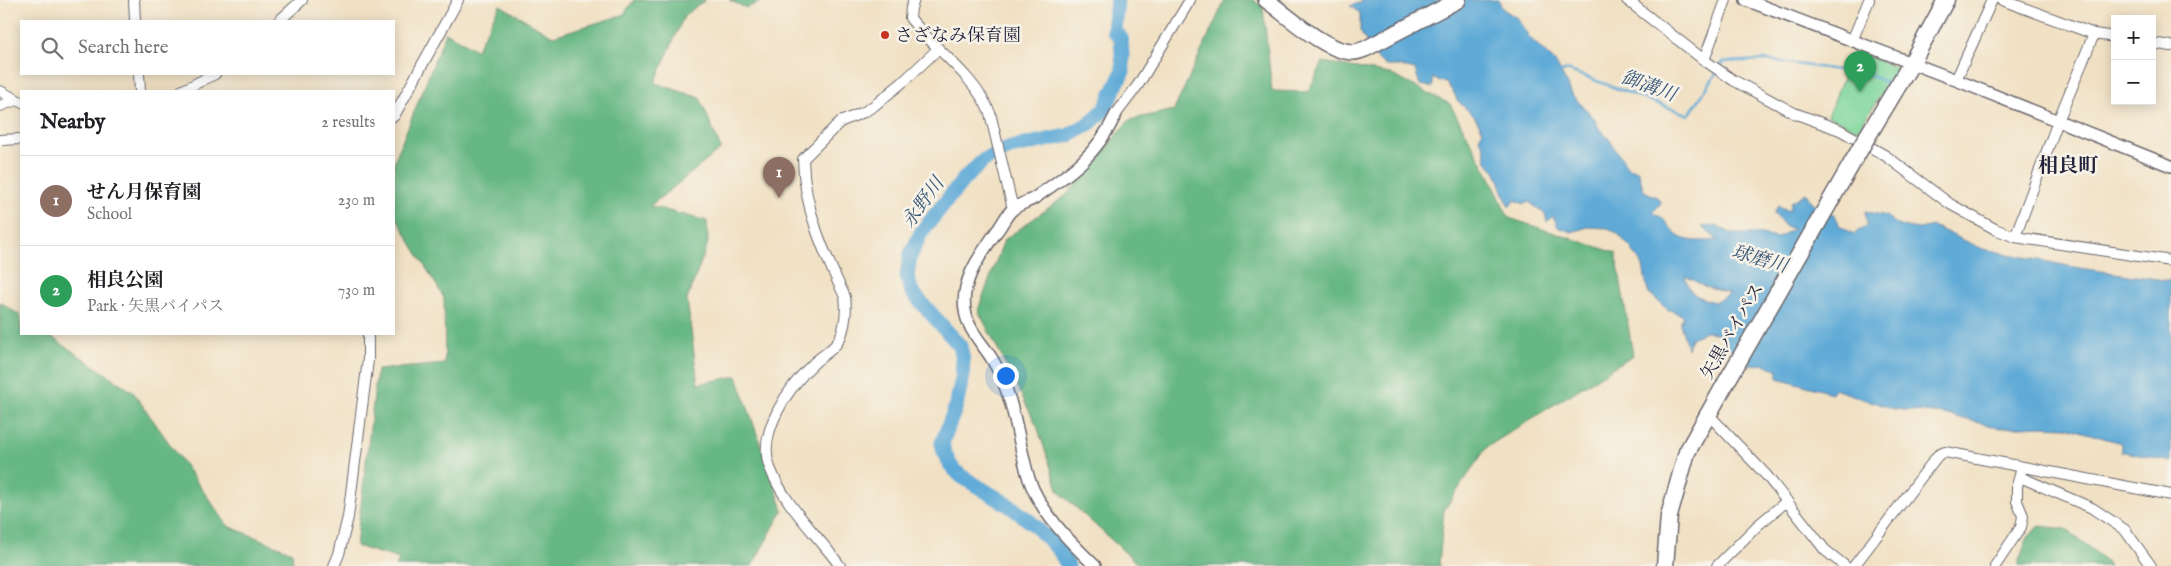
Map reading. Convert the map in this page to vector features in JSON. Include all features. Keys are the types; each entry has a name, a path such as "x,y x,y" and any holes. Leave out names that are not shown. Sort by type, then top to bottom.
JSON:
{"highway":[{"name":"矢黒バイパス","path":"1665,566 1669,516 1687,452 1707,414 1911,64 1946,0"}],"main road":[{"path":"1266,0 1321,40 1339,49 1354,52 1365,50 1458,0"}],"street":[{"path":"134,0 135,20"},
{"path":"279,20 302,0"},
{"path":"395,114 458,0"},
{"path":"914,0 910,18 986,102 1013,209"},
{"path":"1095,566 1057,526 1045,511 1036,493 1024,461 1011,402 993,361 972,329 965,312 964,296 970,275 1013,209 1031,200 1080,165 1095,150 1106,135 1116,114 1138,85 1190,0"},
{"path":"1627,0 1704,60 1733,80 1794,113 1840,130 1886,156 1950,204 1995,229 2015,237 2171,261"},
{"path":"1704,60 1726,0"},
{"path":"1746,0 1956,80 2171,166"},
{"path":"1852,41 1869,0"},
{"path":"1956,80 1992,0"},
{"path":"2002,0 2046,18 2094,34 2111,36"},
{"path":"2015,237 2058,121 2094,34"},
{"path":"2156,44 2171,46"},
{"path":"840,566 786,498 769,467 766,452 767,435 788,394 815,362 832,348 840,338 847,307 845,297 809,208 804,180 803,159 840,122 875,105 938,49"},
{"path":"139,75 140,90"},
{"path":"183,90 213,75"},
{"path":"0,91 19,101"},
{"path":"0,106 19,101"},
{"path":"0,140 20,139"},
{"path":"334,566 340,554 348,517 368,360 368,335"},
{"path":"1707,414 1767,476 1825,550 1845,566"},
{"path":"1854,566 1938,456 1945,452 2171,495"},
{"path":"1995,566 2021,527 2023,516 2017,501 2017,494 2023,466"},
{"path":"2020,477 2092,508 2125,530 2151,566"},
{"path":"1717,566 1787,501"}],"green space":[{"path":"634,0 705,0 684,16 655,83 700,98 721,149 650,206 707,221 708,243 687,300 698,384 737,376 783,510 752,566 396,566 399,559 356,546 377,370 445,364 444,298 395,216 395,160 446,32 476,50 500,5 553,36 623,15"},
{"path":"729,0 765,0 746,8"},
{"path":"1225,0 1253,0 1263,7 1272,91 1308,92 1323,62 1390,74 1450,104 1490,177 1509,218 1616,253 1633,355 1487,447 1444,510 1439,564 1441,566 1140,566 1059,492 1037,426 978,310 1004,240 1068,194 1129,120 1174,110"},
{"path":"1854,51 1898,68 1858,130 1828,116"},
{"path":"0,302 20,315 20,335 48,335 133,392 228,526 292,552 293,566 0,566"},
{"path":"2040,526 2066,529 2105,560 2109,566 2017,566 2028,536"}],"water":[{"name":"球磨川","path":"1361,0 1498,0 1503,9 1517,18 1529,37 1556,63 1573,96 1594,118 1598,127 1609,139 1628,168 1638,171 1644,191 1657,197 1661,203 1653,212 1682,238 1694,241 1718,240 1702,227 1718,226 1732,234 1757,234 1777,238 1793,229 1785,226 1774,213 1778,206 1790,211 1791,202 1806,193 1811,202 1835,215 1840,226 1854,234 1867,225 1865,211 1886,216 1899,226 1919,229 1933,226 1983,249 2079,268 2171,281 2171,462 2121,451 2121,443 2066,427 2000,428 1944,414 1895,409 1834,389 1832,393 1778,378 1778,371 1765,364 1751,365 1727,346 1723,334 1706,332 1691,338 1688,349 1680,324 1684,316 1667,309 1648,292 1643,266 1631,248 1617,233 1608,228 1588,227 1571,232 1558,227 1553,216 1547,222 1545,214 1529,202 1524,204 1515,200 1509,207 1496,172 1486,161 1484,148 1479,138 1483,131 1475,117 1457,100 1446,83 1433,78 1433,87 1420,85 1415,70 1399,66 1386,66 1374,56 1360,31 1360,13 1350,6 1361,2","holes":["1685,276 1706,287 1730,294 1714,302 1702,298 1691,291"]}],"waterway":[{"name":"永野川","path":"1068,566 1059,550 1032,523 1010,506 961,476 951,466 942,443 956,406 962,379 963,360 960,346 912,292 907,277 910,256 922,231 964,179 984,160 1010,148 1070,135 1090,123 1105,109 1123,71 1121,38 1114,31 1117,0"},
{"name":"御溝川","path":"1720,67 1723,62 1768,60 1866,74 1888,83"},
{"name":"御溝川","path":"1560,73 1567,70 1689,115 1717,72"}],"place":[{"name":"さざなみ保育園","path":"885,35"},
{"name":"相良公園","path":"1860,92"},
{"name":"せん月保育園","path":"779,198"}],"district":[{"name":"相良町","path":"2068,165"}]}
